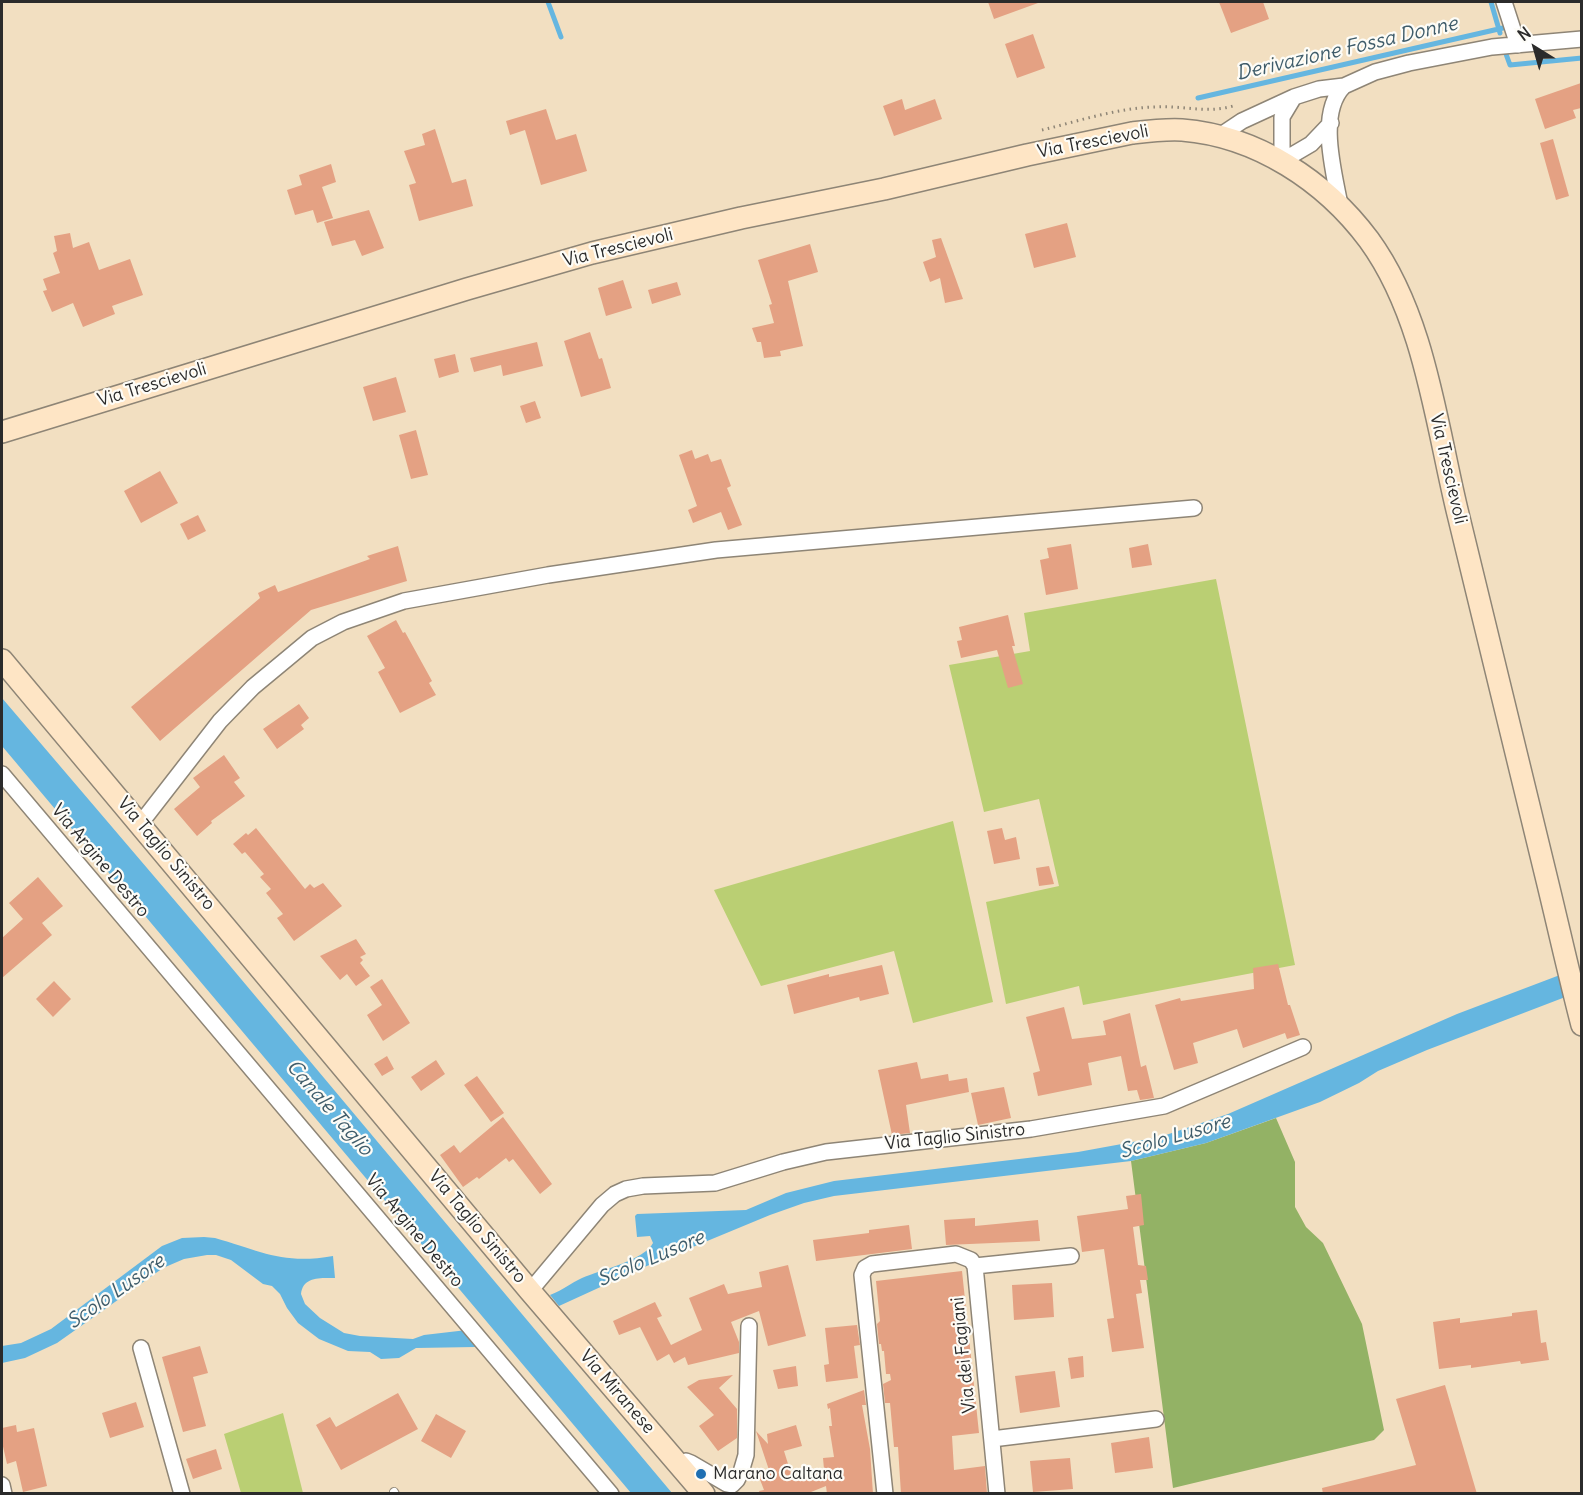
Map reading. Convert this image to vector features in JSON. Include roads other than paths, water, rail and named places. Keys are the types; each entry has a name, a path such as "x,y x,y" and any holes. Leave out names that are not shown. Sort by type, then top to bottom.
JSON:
{"main road":[{"name":"Via Trescievoli","path":"2,432 467,289 666,235 1132,133 1183,130 1246,145 1282,161 1340,205 1370,242 1390,272 1404,304 1425,367 1581,1023"},
{"name":"Via Taglio Sinistro","path":"2,660 530,1291"},
{"name":"Via Miranese","path":"530,1291 704,1494"}],"street":[{"path":"1504,2 1518,45"},
{"path":"1218,137 1242,121 1294,97 1319,89 1344,86 1375,72 1492,47 1581,39"},
{"path":"1340,205 1329,137 1334,99 1344,86"},
{"path":"1282,161 1282,117 1294,97"},
{"path":"1282,161 1311,144 1331,123"},
{"path":"139,822 147,815 220,721 253,687 288,657 312,639 343,622 404,601 548,575 716,550 1194,508"},
{"name":"Via Argine Destro","path":"2,774 611,1494"},
{"name":"Via Taglio Sinistro","path":"530,1291 602,1204 615,1194 627,1189 643,1186 715,1183 783,1162 826,1152 1031,1129 1164,1106 1303,1047"},
{"path":"885,1494 862,1275 866,1268 872,1264 956,1254 971,1260 975,1266 1071,1256"},
{"name":"Via dei Fagiani","path":"975,1266 997,1494"},
{"path":"681,1465 686,1461 692,1463 727,1484 732,1485 737,1480 746,1455 749,1326"},
{"path":"141,1348 183,1494"},
{"path":"992,1439 1156,1419"},
{"path":"2,1485 4,1494"}],"water":[{"name":"Canale Taglio","path":"2,698 205,936 672,1493 631,1493 2,746"},
{"name":"Scolo Lusore","path":"1581,967 1581,991 1427,1050 1378,1071 1320,1102 1206,1143 1131,1161 834,1196 804,1203 770,1215 642,1268 559,1306 550,1295 582,1278 641,1255 648,1249 653,1243 650,1236 637,1237 635,1216 637,1214 746,1210 786,1193 834,1181 1078,1152 1160,1137 1228,1114 1457,1014"},
{"name":"Scolo Lusore","path":"204,1237 286,1258 333,1256 335,1278 319,1278 309,1281 302,1288 301,1294 305,1304 320,1318 344,1333 413,1339 424,1335 467,1330 477,1342 475,1347 416,1348 399,1358 381,1359 370,1352 348,1351 319,1339 298,1323 280,1294 272,1286 263,1284 231,1260 216,1255 207,1255 184,1259 163,1268 57,1343 25,1358 2,1363 2,1346 21,1343 51,1329 162,1246 182,1238"}],"waterway":[{"name":"Derivazione Fossa Donne","path":"548,2 561,37"},
{"path":"1491,2 1500,33"},
{"name":"Derivazione Fossa Donne","path":"1198,98 1503,28"},
{"path":"1506,54 1510,65 1582,58"}],"place":[{"name":"Marano Caltana","path":"701,1474"}]}
